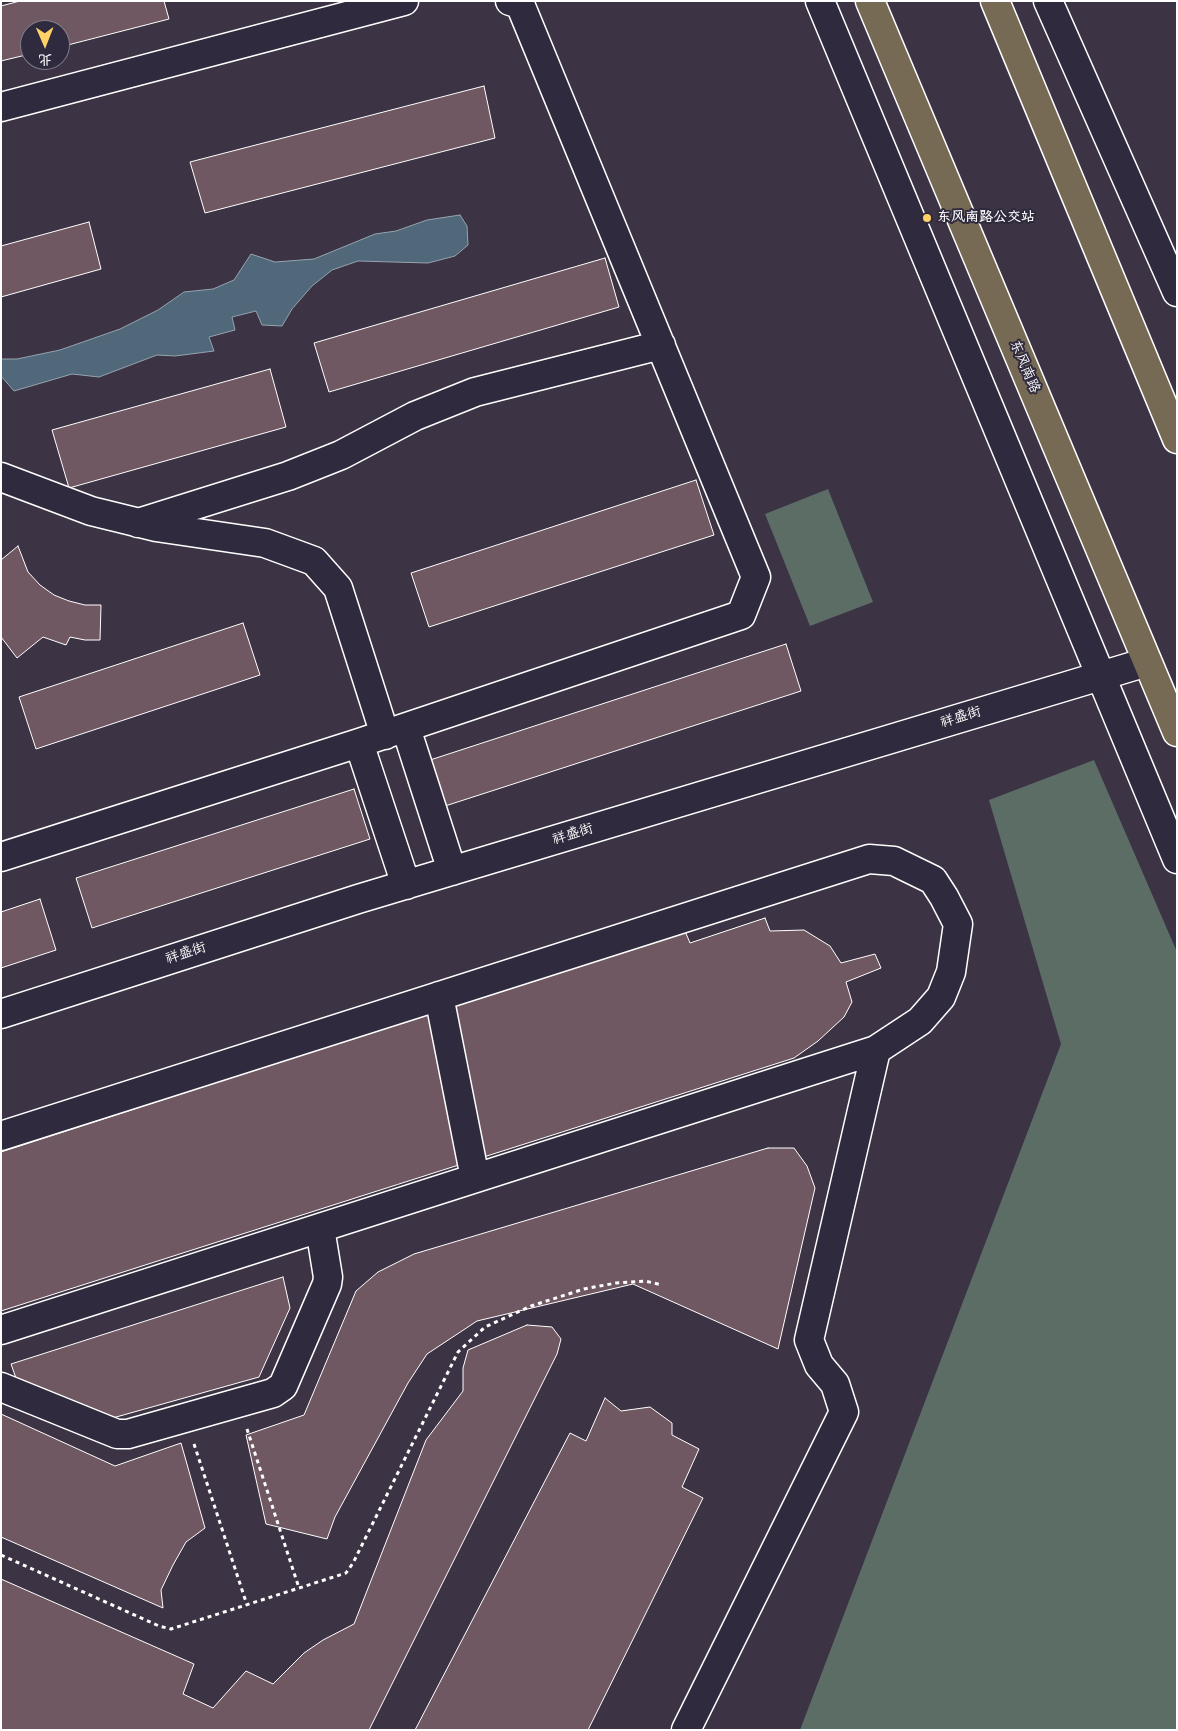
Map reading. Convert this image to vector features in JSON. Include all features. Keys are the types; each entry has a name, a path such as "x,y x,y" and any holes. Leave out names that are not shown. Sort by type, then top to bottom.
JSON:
{"main road":[{"name":"东风南路","path":"870,1 1177,732"},
{"path":"996,1 1177,439"}],"street":[{"path":"1,107 404,1"},
{"path":"1,857 396,731 740,615 756,577 520,4 510,1"},
{"path":"820,1 1177,859"},
{"path":"996,1 1177,410"},
{"path":"1048,1 1177,292"},
{"path":"138,523 288,476 341,455 415,416 475,392 661,345"},
{"path":"1,477 91,511 156,527 265,543 314,561 338,588 452,871"},
{"name":"祥盛街","path":"1,1014 406,885 1148,662"},
{"path":"359,743 406,885"},
{"path":"1,1136 869,859 894,861 933,880 958,924 951,972 941,997 920,1021 876,1050 1,1330"},
{"path":"439,996 475,1178"},
{"path":"686,1730 844,1412 835,1384 819,1365 809,1340 876,1050"},
{"path":"1,1387 117,1434 128,1434 272,1393 283,1386 326,1284 328,1277 320,1228"}],"path":[{"path":"1,1555 159,1626 171,1629 346,1573 353,1563 458,1352 485,1327 531,1306 584,1289 616,1283 645,1281 662,1285"},
{"path":"239,1403 299,1588"},
{"path":"186,1418 247,1605"}],"green space":[{"path":"828,489 873,602 810,626 765,514"},
{"path":"1094,760 1177,952 1177,1730 800,1730 1061,1044 989,800"}],"water":[{"path":"460,215 467,226 468,245 455,256 428,263 358,261 332,270 312,286 292,309 282,326 262,325 256,311 232,317 235,330 209,337 214,351 175,356 157,355 99,377 72,374 14,391 1,376 1,359 17,359 60,350 120,329 158,310 184,292 213,289 234,280 251,254 275,262 314,259 375,234 396,231 427,220"}],"building":[{"path":"20,1 164,1 169,19 70,44 70,20 20,20 20,56 1,61 1,6"},
{"path":"484,86 495,138 205,213 190,162"},
{"path":"89,222 101,269 1,297 1,246"},
{"path":"605,258 619,307 329,392 314,343"},
{"path":"270,369 286,427 69,488 52,430"},
{"path":"696,480 714,535 429,627 411,573"},
{"path":"18,546 28,572 40,585 54,595 85,605 101,605 100,640 70,637 66,645 43,637 17,658 1,637 1,560"},
{"path":"243,623 260,675 36,749 19,697"},
{"path":"786,644 801,691 442,807 427,761"},
{"path":"354,789 370,839 92,928 76,878"},
{"path":"40,899 56,950 1,968 1,912"},
{"path":"765,918 770,931 804,930 830,946 841,963 875,954 881,968 846,982 852,1002 844,1017 818,1041 794,1058 1,1311 1,1152 685,931 690,943"},
{"path":"768,1148 794,1148 807,1166 815,1188 778,1349 633,1284 477,1321 427,1354 408,1383 335,1517 327,1539 266,1524 246,1435 304,1415 356,1291 378,1272 414,1254"},
{"path":"283,1277 290,1308 259,1377 109,1419 17,1381 11,1364"},
{"path":"527,1325 552,1327 561,1339 557,1354 369,1730 1,1730 1,1579 194,1664 183,1694 213,1708 246,1671 273,1684 304,1653 323,1640 354,1624 426,1440 463,1391 463,1368 468,1350"},
{"path":"605,1398 621,1411 650,1407 672,1423 672,1435 699,1449 682,1487 703,1498 588,1730 415,1730 570,1433 586,1441"},
{"path":"1,1414 115,1466 181,1443 205,1528 186,1542 173,1565 161,1590 163,1608 1,1537"}],"place":[{"name":"东风南路公交站","path":"927,218"}]}
